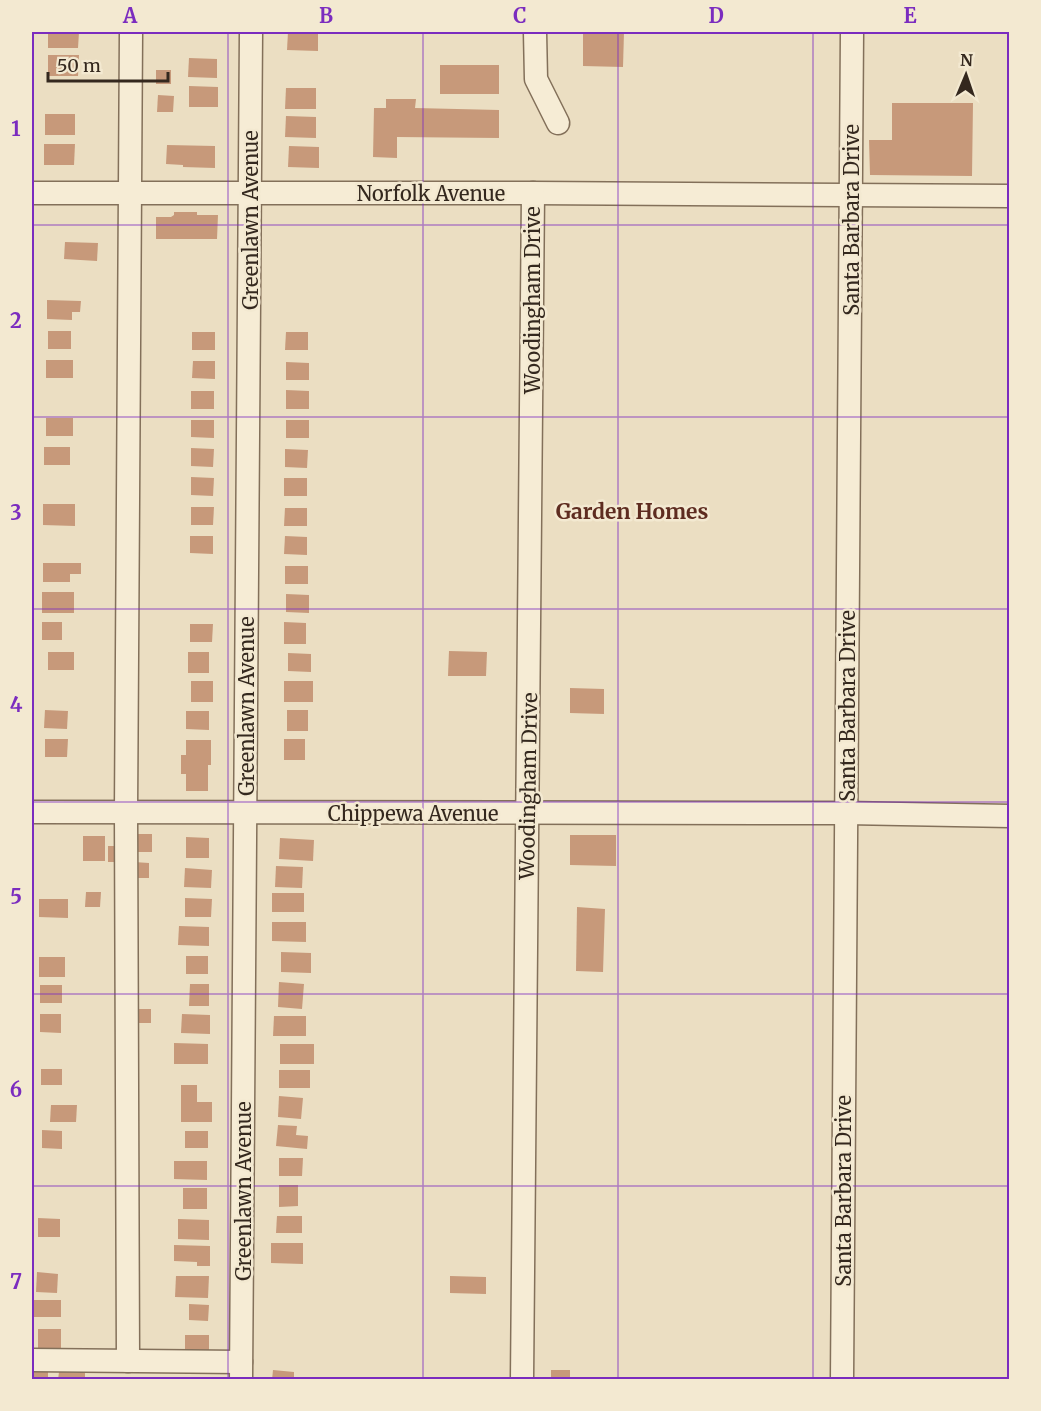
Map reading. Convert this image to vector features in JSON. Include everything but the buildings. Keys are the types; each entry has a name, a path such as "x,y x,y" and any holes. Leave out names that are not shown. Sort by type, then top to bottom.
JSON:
{"street":[{"path":"128,1360 126,812 132,32"},
{"name":"Greenlawn Avenue","path":"241,1371 251,32"},
{"path":"535,32 536,79 558,123"},
{"name":"Santa Barbara Drive","path":"842,1380 852,32"},
{"name":"Norfolk Avenue","path":"32,193 1010,196"},
{"name":"Woodingham Drive","path":"522,1380 533,193"},
{"name":"Chippewa Avenue","path":"32,812 846,813 1010,816"},
{"path":"32,1360 128,1360 241,1371"}],"district":[{"name":"Garden Homes","path":"632,511"}]}
